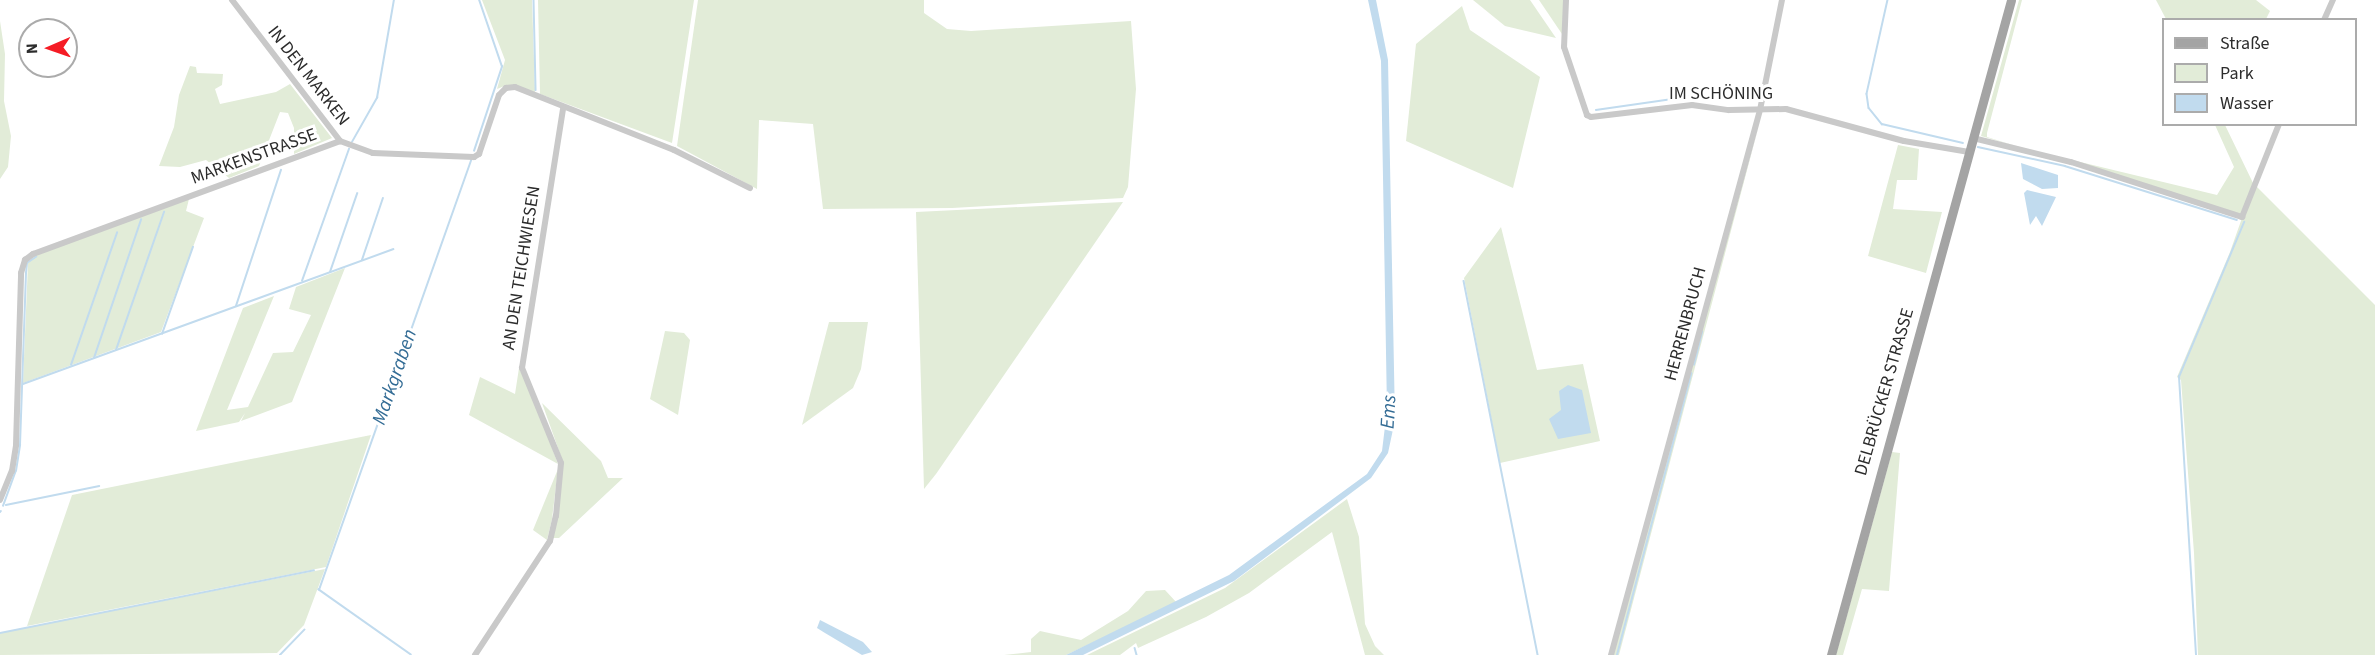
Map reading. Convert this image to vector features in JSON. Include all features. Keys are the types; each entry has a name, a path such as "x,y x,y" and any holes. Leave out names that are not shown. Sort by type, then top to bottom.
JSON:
{"main road":[{"name":"DELBRÜCKER STRASSE","path":"1831,655 2011,0"}],"street":[{"name":"IN DEN MARKEN","path":"232,0 340,141"},
{"name":"IM SCHÖNING","path":"1566,0 1564,47 1587,115 1692,105 1760,110 1786,109 1904,141 1969,152"},
{"name":"HERRENBRUCH","path":"1611,655 1760,110 1782,0"},
{"path":"2325,18 2333,0"},
{"name":"MARKENSTRASSE","path":"0,500 12,471 16,445 25,260 340,141 374,153 474,157 479,153 499,95 506,88 516,87 563,108 674,150 750,188"},
{"name":"AN DEN TEICHWIESEN","path":"475,655 550,541 556,516 561,463 522,368 563,108"},
{"path":"1973,138 2071,162 2242,217 2277,126"}],"green space":[{"path":"482,0 532,0 535,92 507,85 497,89 505,60"},
{"path":"538,0 694,0 672,143 540,94"},
{"path":"698,0 924,0 924,13 947,29 971,31 1131,21 1136,89 1128,187 1123,198 952,208 823,209 813,124 759,120 757,189 677,146"},
{"path":"1473,0 1530,0 1556,38 1505,26"},
{"path":"1539,0 1564,0 1562,34"},
{"path":"2019,0 2022,0 1987,137 2019,147 1981,136"},
{"path":"2156,0 2256,0 2270,11 2266,18 2165,18"},
{"path":"1462,6 1470,30 1540,77 1513,188 1406,141 1416,44"},
{"path":"0,21 5,54 4,101 11,136 8,167 0,179"},
{"path":"190,66 196,67 197,73 223,74 222,85 215,89 220,104 276,92 290,84 332,138 294,154 294,128 288,113 280,112 259,166 229,178 206,160 180,167 159,166 174,127 179,95"},
{"path":"1760,121 1619,655 1612,655"},
{"path":"2215,126 2225,126 2253,183 2241,215 2072,160 2217,195 2234,167"},
{"path":"1898,145 1919,149 1917,180 1897,180 1893,209 1942,212 1926,273 1868,256"},
{"path":"2254,184 2375,305 2375,655 2198,655 2194,553 2181,380 2177,377 2230,252"},
{"path":"189,199 186,211 204,218 161,332 23,383 28,263 36,255"},
{"path":"1123,202 936,474 924,489 916,212"},
{"path":"1501,227 1537,370 1583,364 1600,441 1500,463 1464,278"},
{"path":"345,268 292,402 241,421 245,413 239,422 196,431 243,308 274,296 227,410 248,407 273,353 293,352 311,315 289,309 296,287"},
{"path":"829,322 868,322 861,369 853,388 802,425"},
{"path":"665,331 684,333 690,340 678,415 650,399"},
{"path":"519,368 532,394 558,464 469,415 480,377 515,394"},
{"path":"542,403 601,461 608,478 623,478 559,538 553,538 563,462"},
{"path":"371,435 326,567 27,626 72,495"},
{"path":"1892,452 1900,453 1889,591 1862,589 1843,655 1836,655"},
{"path":"558,469 552,519 547,540 533,530"},
{"path":"1347,499 1359,537 1365,624 1375,646 1384,655 1365,655 1332,532 1249,593 1206,617 1138,648 1136,643 1120,655 1087,655 1225,588"},
{"path":"325,569 304,625 277,653 0,655 0,633"},
{"path":"1165,590 1177,603 1066,655 1004,655 1031,652 1031,639 1040,631 1081,640 1128,611 1146,591"}],"water":[{"name":"Ems","path":"1368,0 1376,0 1388,60 1395,420 1388,453 1371,478 1234,581 1083,655 1066,655 1229,575 1367,474 1382,451 1387,410 1381,61"},
{"path":"2021,163 2058,175 2058,188 2042,189 2023,179"},
{"path":"2027,190 2056,197 2042,226 2036,216 2030,225 2024,193"},
{"path":"1568,385 1582,390 1591,433 1558,439 1549,419 1561,410 1559,391"},
{"path":"820,620 863,642 872,652 862,655 825,633 817,628"}],"waterway":[{"path":"352,142 377,98 394,0"},
{"name":"Markgraben","path":"474,151 502,67 479,0"},
{"path":"534,0 536,90"},
{"path":"1888,0 1867,94 1869,108 1882,124 1963,143"},
{"path":"1596,110 1693,96 1754,100"},
{"path":"1978,147 2065,166 2237,220"},
{"path":"302,281 349,149"},
{"name":"Markgraben","path":"411,655 319,590 471,160"},
{"path":"236,306 281,170"},
{"path":"330,272 357,194"},
{"path":"362,260 383,198"},
{"path":"116,350 164,212"},
{"path":"94,358 141,220"},
{"path":"2196,655 2179,377 2244,222"},
{"path":"71,365 117,233"},
{"path":"162,334 193,247"},
{"path":"23,384 393,249"},
{"path":"3,506 16,471 20,445 26,273 27,263 36,257"},
{"path":"1464,281 1538,655"},
{"path":"1694,365 1702,332"},
{"path":"1617,655 1691,374"},
{"path":"6,505 99,486"},
{"path":"0,633 314,570"},
{"name":"Markgraben","path":"280,655 304,630"},
{"path":"1135,648 1137,655"}]}
